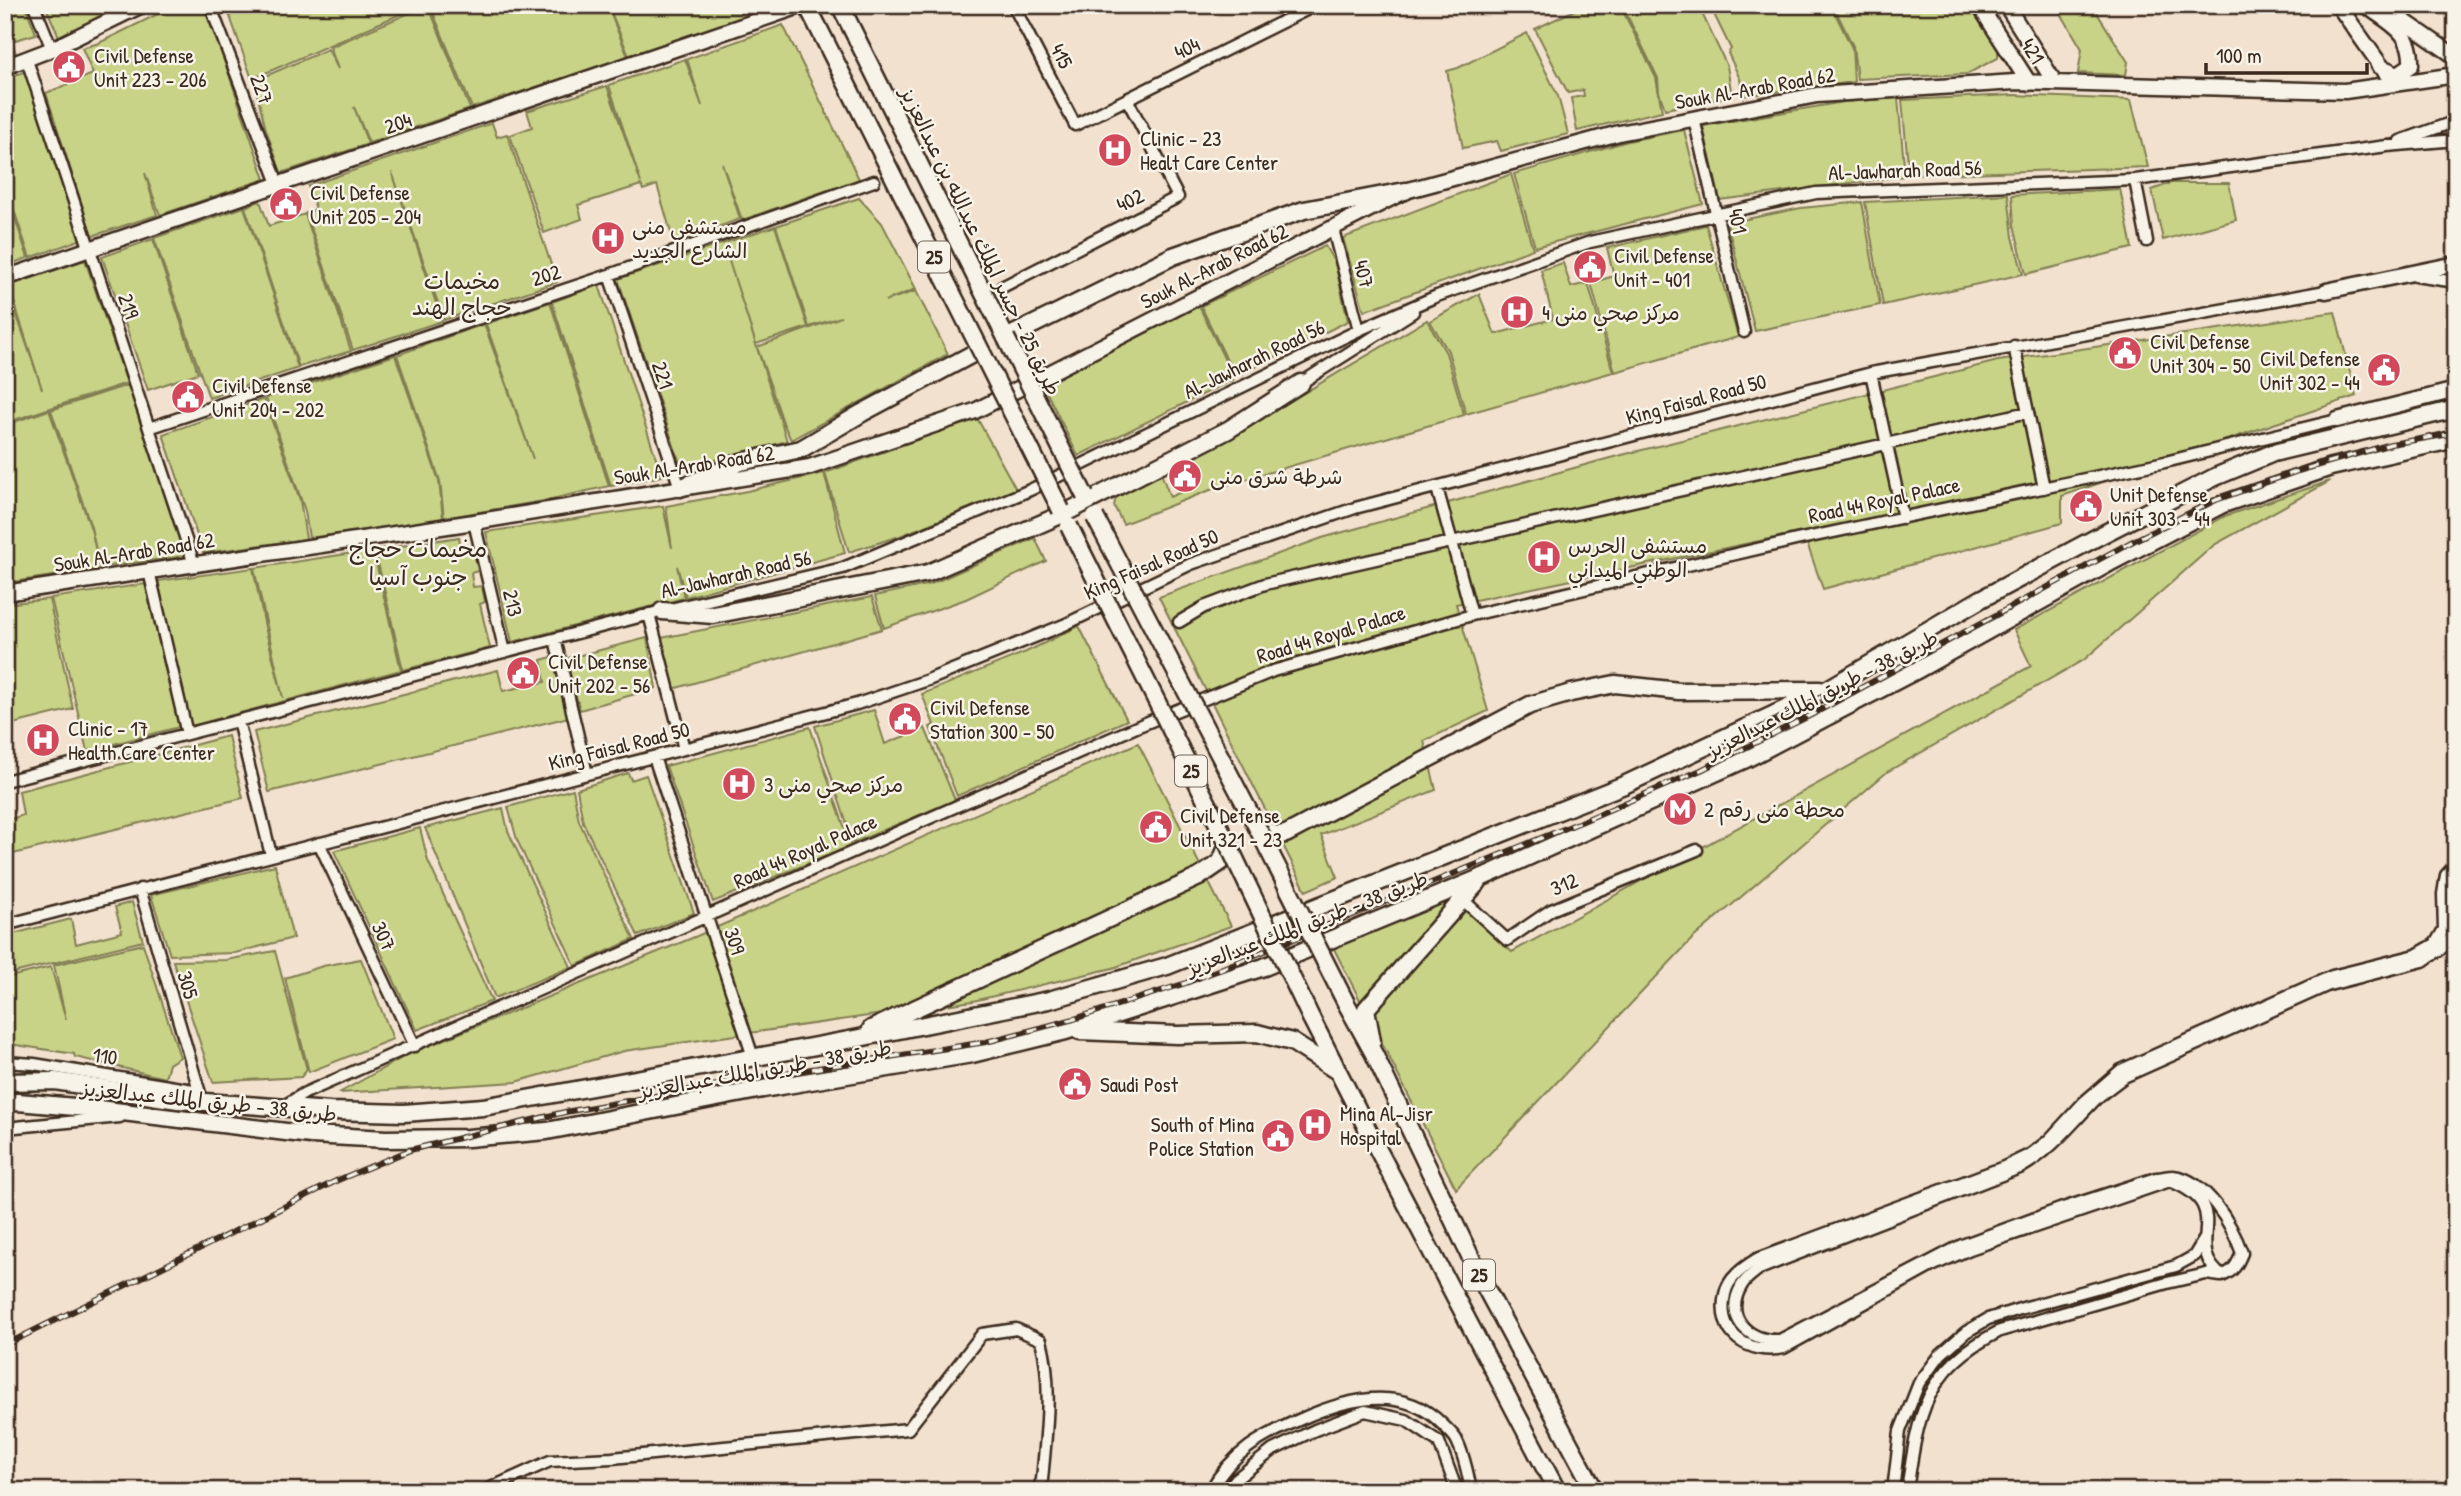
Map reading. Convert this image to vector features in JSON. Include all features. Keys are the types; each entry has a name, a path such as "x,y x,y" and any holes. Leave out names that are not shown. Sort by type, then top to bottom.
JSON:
{"main road":[{"path":"5,67 52,49 142,5"},
{"name":"204","path":"5,278 805,5"},
{"name":"25","path":"805,5 1228,844 1338,1072 1557,1491"},
{"name":"طريق 25 - جسر الملك عبدالله بن عبدالعزيز","path":"840,5 1095,517 1256,825"},
{"name":"421","path":"1979,5 2029,83"},
{"path":"2006,5 2055,83"},
{"path":"2338,5 2379,66 2396,83"},
{"path":"2365,5 2404,34 2412,49 2411,65 2398,74 2379,66"},
{"path":"2381,5 2456,57"},
{"name":"Souk Al-Arab Road 62","path":"5,593 474,522 810,467 975,411 1405,191 1619,133 1817,95 2015,82 2345,91 2456,75"},
{"path":"1006,338 1173,256 1304,210 1405,191"},
{"path":"2326,291 2456,264"},
{"path":"680,488 741,463 801,449 980,350"},
{"path":"656,613 713,615 928,573 1064,516 1086,499 1228,430 1301,383"},
{"name":"Road 44 Royal Palace","path":"2337,420 2456,390"},
{"name":"طريق 38 - طريق الملك عبدالعزيز","path":"5,1082 55,1081 178,1100 200,1096 282,1107 404,1113 482,1107 1049,1000 1167,966 1624,785 1826,690 1981,599 2215,477 2273,453 2456,409"},
{"name":"طريق 38 - طريق الملك عبدالعزيز","path":"5,1103 71,1107 311,1136 468,1138 547,1131 763,1089 972,1054 1066,1031 1264,967 1483,877 1746,759 1915,671 2109,563 2222,504 2331,467 2456,439"},
{"path":"1256,825 1275,835 1286,834 1530,705 1571,693 1615,684 1679,691 1826,690"},
{"name":"25","path":"1256,825 1374,1054 1483,1283 1595,1491"},
{"path":"848,1040 1199,877 1221,862 1228,844"},
{"path":"1374,1054 1366,1009 1483,877"},
{"path":"1066,1031 1177,1035 1257,1033 1292,1042 1338,1072"}],"street":[{"path":"34,5 52,49"},
{"name":"227","path":"210,5 279,186"},
{"name":"415","path":"1013,5 1075,125"},
{"name":"404","path":"1075,125 1316,5"},
{"name":"219","path":"27,60 194,564"},
{"name":"402","path":"1002,287 1178,197 1127,99"},
{"name":"401","path":"1694,119 1744,332"},
{"path":"2386,146 2456,121"},
{"path":"2386,146 2456,140"},
{"name":"Al-Jawharah Road 56","path":"5,781 656,613 843,568 1030,490 1359,330 1437,296 1590,242 1816,193 2135,180 2386,146"},
{"path":"2135,180 2147,241"},
{"name":"202","path":"149,428 609,275 874,181"},
{"name":"407","path":"1333,229 1359,330"},
{"path":"2406,274 2456,282"},
{"name":"221","path":"609,275 680,488"},
{"name":"King Faisal Road 50","path":"5,925 857,704 928,680 1064,625 1191,564 1355,508 1871,373 2326,291"},
{"name":"Al-Jawharah Road 56","path":"1301,383 1437,296"},
{"path":"2014,346 2044,488"},
{"path":"1871,373 1903,518"},
{"path":"1179,622 1204,607 1265,584 2028,412"},
{"name":"Road 44 Royal Palace","path":"282,1107 305,1093 1141,725 1273,671 1472,615 1903,518 2165,463 2337,420"},
{"path":"1437,488 1472,615"},
{"name":"213","path":"474,522 505,652"},
{"path":"149,571 187,734"},
{"path":"656,613 684,749"},
{"path":"555,639 587,774"},
{"path":"238,721 271,855"},
{"name":"309","path":"654,757 752,1057"},
{"name":"307","path":"319,843 415,1046"},
{"name":"312","path":"1462,899 1507,940 1551,910 1697,850"},
{"path":"2222,1276 2210,1266 2205,1254 2208,1221 2203,1205 2187,1188 2170,1181 1970,1249 1931,1266 1784,1348 1769,1351 1752,1348 1736,1338 1724,1319 1725,1293 1738,1272 1757,1259 2013,1163 2031,1154 2048,1140 2084,1102 2121,1070 2332,976 2416,955 2435,944 2444,929 2443,894 2446,875 2456,864"},
{"name":"305","path":"140,889 200,1096"},
{"path":"1908,1491 1914,1441 1923,1407 1936,1383 1955,1360 2000,1331 2167,1283 2206,1274 2222,1276 2237,1266 2242,1253 2233,1229 2215,1204 2188,1180 2172,1176 2156,1178 1962,1245 1780,1340 1767,1341 1754,1336 1742,1325 1735,1312 1736,1296 1744,1281 1759,1269 2022,1167 2056,1143 2099,1097 2124,1077 2329,985 2423,961 2456,933"},
{"name":"110","path":"5,1062 34,1064 200,1096"},
{"path":"5,1128 139,1115"},
{"path":"1893,1491 1900,1432 1919,1382 1941,1354 1966,1332 1988,1319 2023,1308 2176,1266 2194,1256 2205,1238"},
{"path":"484,1491 550,1461 612,1458 908,1429 982,1334 1016,1329 1041,1339 1046,1358 1047,1419 1042,1480 1037,1491"},
{"path":"1210,1491 1221,1471 1253,1442 1330,1405 1374,1397 1404,1401 1432,1414 1455,1438 1467,1470 1471,1491"},
{"path":"1227,1491 1236,1479 1273,1450 1315,1430 1365,1412 1406,1420 1439,1442 1457,1491"}],"green space":[{"path":"5,5 25,5 36,34 12,41 16,54 5,57"},
{"path":"45,5 129,5 59,37"},
{"path":"176,5 205,5 265,179 160,215 145,173 157,215 92,236 46,93 93,74 82,48 99,43"},
{"path":"226,5 421,5 252,79"},
{"path":"428,5 470,109 369,143 354,107 368,144 281,173 265,126 254,81 328,49 338,69 330,47"},
{"path":"430,5 607,5 628,57 472,108"},
{"path":"608,5 773,5 774,7 629,56"},
{"path":"1585,5 1620,5 1656,78 1662,111 1577,131 1571,98 1584,96 1583,90 1568,93 1535,29"},
{"path":"1622,5 1698,5 1727,66 1732,96 1665,109 1659,92 1658,78"},
{"path":"1719,5 1831,5 1852,48 1854,82 1743,96 1740,79 1728,53 1731,49 1712,10"},
{"path":"1833,5 1971,5 1998,45 1998,58 1967,74 1857,79 1853,46"},
{"path":"2056,5 2092,5 2128,62 2126,75 2078,73 2082,49"},
{"path":"783,25 859,179 742,220 722,163 740,219 674,243 657,185 643,190 641,185 578,205 582,219 544,233 510,135 532,127 527,111 607,86 641,183 609,85 685,59 702,106 687,59"},
{"path":"1527,33 1558,96 1568,134 1501,151 1497,141 1463,148 1447,71"},
{"path":"27,71 82,239 30,258 5,183 5,78"},
{"path":"2014,95 2131,100 2148,167 1909,175 1902,100"},
{"path":"1898,98 1905,176 1720,200 1703,126 1844,102"},
{"path":"492,123 497,137 507,134 557,282 444,320 392,172 442,321 353,350 306,213 316,209 308,186"},
{"path":"1684,130 1703,204 1535,247 1514,174 1628,141"},
{"path":"1511,174 1533,249 1364,311 1343,238"},
{"path":"2171,183 2229,183 2236,220 2163,240 2152,190"},
{"path":"5,188 28,258 5,266"},
{"path":"2120,189 2132,248 2026,274 2014,225 2012,195"},
{"path":"2008,194 2013,237 2023,274 1883,305 1865,202"},
{"path":"859,198 882,223 916,289 885,301 916,291 948,354 791,440 757,347 841,317 809,327 776,226"},
{"path":"260,201 269,226 305,214 351,351 299,367 245,207"},
{"path":"1862,202 1880,305 1755,331 1727,223 1801,208"},
{"path":"244,207 298,368 209,398 154,238"},
{"path":"1706,225 1738,337 1615,372 1591,283 1614,276 1607,248"},
{"path":"775,226 808,327 756,344 727,255 787,441 682,469 618,279"},
{"path":"153,239 198,373 148,390 102,257"},
{"path":"1325,246 1335,263 1348,321 1235,377 1201,306"},
{"path":"85,260 127,383 5,423 5,287 42,389 9,286"},
{"path":"1563,263 1571,287 1588,283 1613,372 1466,414 1448,351 1430,321 1479,294 1495,334 1553,319 1541,270"},
{"path":"599,285 662,476 611,486 552,302"},
{"path":"550,302 609,486 543,501 444,518 440,481 397,355 484,324 533,459 486,324"},
{"path":"1199,306 1234,379 1078,456 1043,385"},
{"path":"2335,312 2356,396 2062,496 2062,523 1823,589 1803,532 1456,604 1488,711 1424,741 1436,790 1321,835 1338,877 1306,891 1159,597 1322,538 1610,458 1998,361"},
{"path":"1427,320 1446,353 1464,415 1213,489 1123,524 1114,506 1116,497 1161,473 1170,497 1201,483 1193,459"},
{"path":"395,355 439,481 443,519 309,538 305,511 266,398"},
{"path":"128,385 185,556 104,567 96,550 91,527 51,410"},
{"path":"264,399 300,500 306,539 203,553 163,434"},
{"path":"49,410 91,529 100,569 5,583 5,425"},
{"path":"977,418 1016,489 900,536 849,552 825,473"},
{"path":"824,473 845,553 686,597 677,566 684,598 512,642 486,532 663,506 672,548 666,506"},
{"path":"2330,481 2214,545 2085,659 1887,772 1692,939 1456,1189 1332,945 1451,896 1512,952 2031,666 2014,630 2225,516"},
{"path":"459,537 461,550 473,549 478,571 471,573 473,587 482,586 485,602 480,604 490,648 403,670 375,550"},
{"path":"1035,538 1046,561 966,599 884,628 875,596 931,584"},
{"path":"373,550 401,670 191,726 158,581 253,568 283,698 254,568"},
{"path":"145,584 179,727 87,751 51,598"},
{"path":"872,597 882,629 673,689 661,638"},
{"path":"49,599 73,709 5,726 5,604"},
{"path":"1079,626 1127,720 957,796 930,727 934,725 922,694 1026,652"},
{"path":"647,638 656,688 580,710 565,659"},
{"path":"556,656 569,717 269,792 254,732 498,670 503,691 545,682 541,660"},
{"path":"874,710 885,744 925,728 955,800 853,843 815,726"},
{"path":"810,727 851,846 713,902 666,766"},
{"path":"228,736 243,798 5,856 5,821 23,815 19,791"},
{"path":"1138,743 1231,926 1113,968 973,1001 624,1051 516,1082 339,1093 411,1053 697,936"},
{"path":"628,773 631,780 646,775 694,913 638,936 583,822 577,789"},
{"path":"573,789 579,821 634,939 575,966 517,840 508,807"},
{"path":"503,808 508,831 571,967 495,998 425,828"},
{"path":"420,828 428,861 492,1001 417,1030 334,851"},
{"path":"275,865 293,938 235,953 170,955 151,895"},
{"path":"132,902 143,941 5,975 5,936 71,919 76,944 122,932 115,907"},
{"path":"143,944 180,1057 169,1064 165,1078 75,1057 74,1054 16,1045 5,1046 5,978 51,967 66,1020 54,965"},
{"path":"275,951 307,1070 301,1077 213,1082 173,961 226,960"},
{"path":"361,959 393,1039 309,1072 285,978 323,966"}],"railway":[{"path":"5,1345 338,1180 410,1150 565,1112 773,1075 986,1042 1074,1019 1186,983 1701,770 1811,715 2135,540 2216,500 2298,471 2391,444 2456,433"},
{"path":"1723,747 1845,685"}],"place":[{"name":"Civil Defense Unit 223 - 206","path":"69,67"},
{"name":"Clinic - 23 Healt Care Center","path":"1115,150"},
{"name":"Civil Defense Unit 205 - 204","path":"286,204"},
{"name":"مستشفى منى الشارع الجديد","path":"608,238"},
{"name":"Civil Defense Unit - 401","path":"1590,267"},
{"name":"مركز صحي منى 4","path":"1517,312"},
{"name":"Civil Defense Unit 304 - 50","path":"2125,353"},
{"name":"Civil Defense Unit 302 - 44","path":"2384,370"},
{"name":"Civil Defense Unit 204 - 202","path":"188,397"},
{"name":"شرطة شرق منى","path":"1185,476"},
{"name":"Unit Defense Unit 303 - 44","path":"2086,506"},
{"name":"مستشفى الحرس الوطني الميداني","path":"1544,557"},
{"name":"Civil Defense Unit 202 - 56","path":"523,673"},
{"name":"Civil Defense Station 300 - 50","path":"905,719"},
{"name":"Clinic - 17 Health Care Center","path":"43,740"},
{"name":"مركز صحي منى 3","path":"739,784"},
{"name":"محطة منى رقم 2","path":"1680,809"},
{"name":"Civil Defense Unit 321 - 23","path":"1156,827"},
{"name":"Saudi Post","path":"1075,1084"},
{"name":"Mina Al-Jisr Hospital","path":"1315,1125"},
{"name":"South of Mina Police Station","path":"1278,1136"}],"district":[{"name":"مخيمات حجاج الهند","path":"462,293"},
{"name":"مخيمات حجاج جنوب آسيا","path":"418,562"}]}
